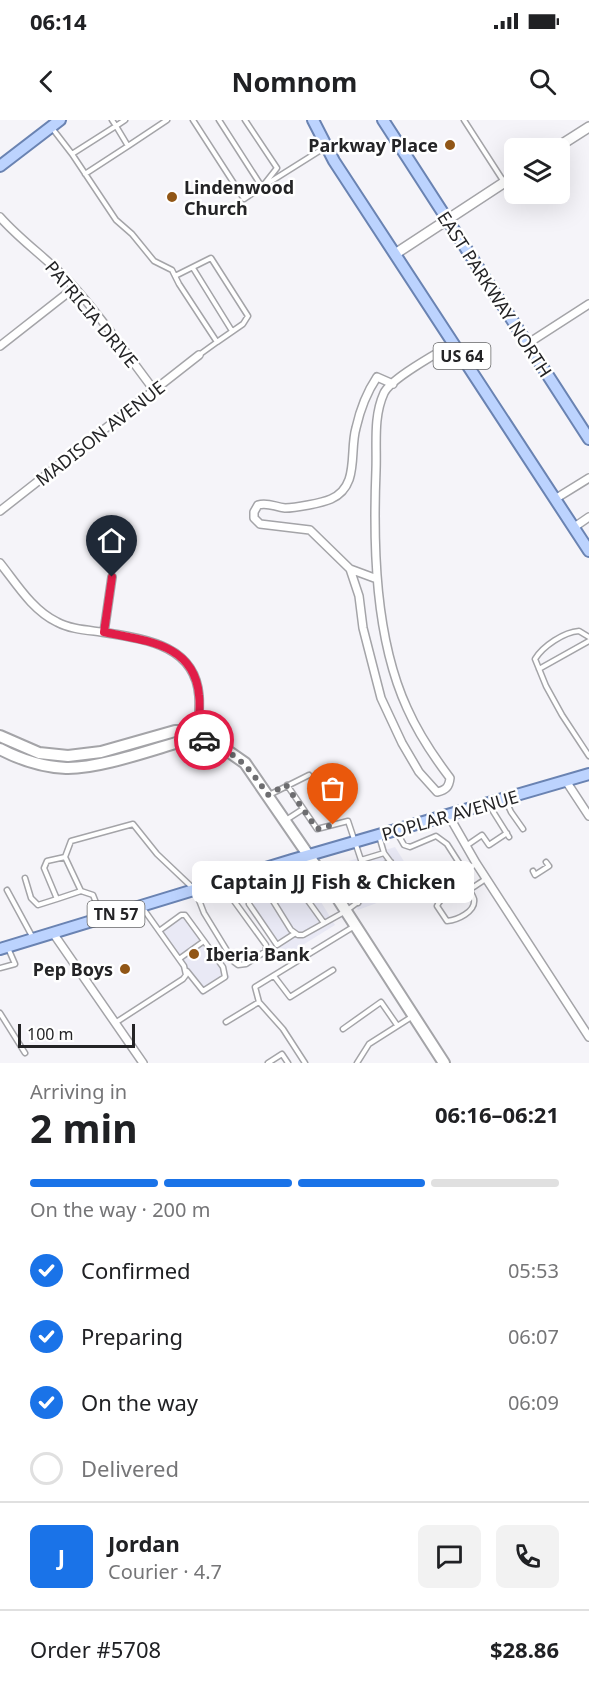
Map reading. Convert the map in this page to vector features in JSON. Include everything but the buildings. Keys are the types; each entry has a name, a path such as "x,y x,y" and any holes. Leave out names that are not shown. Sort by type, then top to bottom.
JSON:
{"main road":[{"name":"US 64","path":"304,120 334,161 589,551"},
{"path":"313,120 334,161"},
{"path":"378,120 400,149"},
{"path":"383,120 400,149"},
{"path":"0,166 56,124"},
{"name":"EAST PARKWAY NORTH","path":"400,149 589,439"},
{"path":"0,736 39,753 68,756 101,752 175,731 188,731 222,747 245,763 333,891 444,1063"},
{"path":"0,749 36,764 68,768 103,763 197,737"},
{"name":"POPLAR AVENUE","path":"3,946 589,774"}],"street":[{"path":"570,139 589,127"},
{"path":"395,254 504,183"},
{"name":"PATRICIA DRIVE","path":"0,217 17,237 47,260 74,288 154,390"},
{"path":"0,346 74,288"},
{"path":"527,344 589,304"},
{"path":"350,569 359,596 363,628 381,698 402,743 419,772 437,792 445,791 449,786 450,778 434,756 407,708 394,674 382,618 374,533 376,421 385,392 393,384 454,343"},
{"name":"MADISON AVENUE","path":"0,511 199,355"},
{"path":"377,579 350,569 310,530 260,524 254,518 254,512 258,505 264,503 285,508 329,500 340,492 350,478 355,430 370,388 377,377 393,384"},
{"path":"555,499 589,478"},
{"path":"573,528 589,517"},
{"path":"0,563 33,603 48,617 70,627 159,644 183,658 193,673 199,694 197,737"},
{"path":"104,632 112,577"},
{"path":"566,781 589,816"},
{"path":"449,816 476,863 589,1037"},
{"path":"52,933 143,1063"}],"lane":[{"path":"111,120 128,146"},
{"path":"72,154 125,120"},
{"path":"85,174 167,120"},
{"path":"193,120 244,199 324,148"},
{"path":"219,120 262,187"},
{"path":"244,120 277,168 262,187"},
{"path":"465,120 504,180"},
{"path":"56,124 72,154 116,220 132,234 154,261 172,270 217,342"},
{"path":"175,276 211,258 248,316 243,324 199,355"},
{"path":"192,268 232,331"},
{"path":"539,669 589,639 584,633 574,631 540,651 535,658 539,669 562,715 589,756"},
{"path":"268,795 309,775"},
{"path":"249,904 277,945 294,934 303,935 346,911 370,893 366,870 348,821 317,829 286,785"},
{"path":"505,799 523,829"},
{"path":"466,846 482,835 489,845 508,835 489,804"},
{"path":"285,820 303,809"},
{"path":"81,891 65,857 71,841 133,824 157,854 195,890 204,913 227,952 238,965 246,964 266,951 266,945 220,882"},
{"path":"396,831 404,845 411,847 428,838 436,836 442,839 463,870 476,863"},
{"path":"379,836 389,863 404,880"},
{"path":"361,860 384,854"},
{"path":"57,899 44,868 47,861 65,857"},
{"path":"533,871 535,875 549,866 546,862"},
{"path":"379,866 389,863"},
{"path":"382,874 389,863"},
{"path":"333,891 366,870"},
{"path":"255,872 294,934"},
{"path":"25,878 31,898 38,905 81,891 93,895 102,918"},
{"path":"470,890 474,900 473,906 459,918 447,921 437,906 439,901 450,895 470,890 486,878"},
{"path":"345,883 358,903"},
{"path":"268,894 289,884 297,884 324,923"},
{"path":"7,890 33,939"},
{"path":"141,906 186,971 203,990 225,977 223,967 185,915 159,931"},
{"path":"305,1063 283,1029 259,1002 255,987 355,925"},
{"path":"179,959 204,941"},
{"path":"0,968 15,964 3,946"},
{"path":"274,976 290,997 333,970"},
{"path":"115,1023 183,979 186,971"},
{"path":"226,1023 259,1002"},
{"path":"343,1029 381,1002 397,1025"},
{"path":"0,1013 25,1053"},
{"path":"357,1063 369,1044 413,1016"},
{"path":"268,1063 282,1054 288,1063"}],"shaded area":[{"path":"395,847 420,887 358,910 339,880 337,872 342,863"},
{"path":"293,879 309,882 335,925 285,956 253,904"},
{"name":"Iberia Bank","path":"185,911 230,977 202,996 157,930"}],"way so far":[{"path":"204,740 222,747 245,763 268,795 286,785 317,829 333,825"}],"place":[{"name":"Parkway Place","path":"450,145"},
{"name":"Lindenwood Church","path":"172,197"},
{"name":"Captain JJ Fish & Chicken","path":"333,825"},
{"name":"Iberia Bank","path":"194,954"},
{"name":"Pep Boys","path":"125,969"}],"route":[{"path":"112,577 104,632 159,644 183,658 189,665 197,683 200,707 197,737 204,740"}]}
